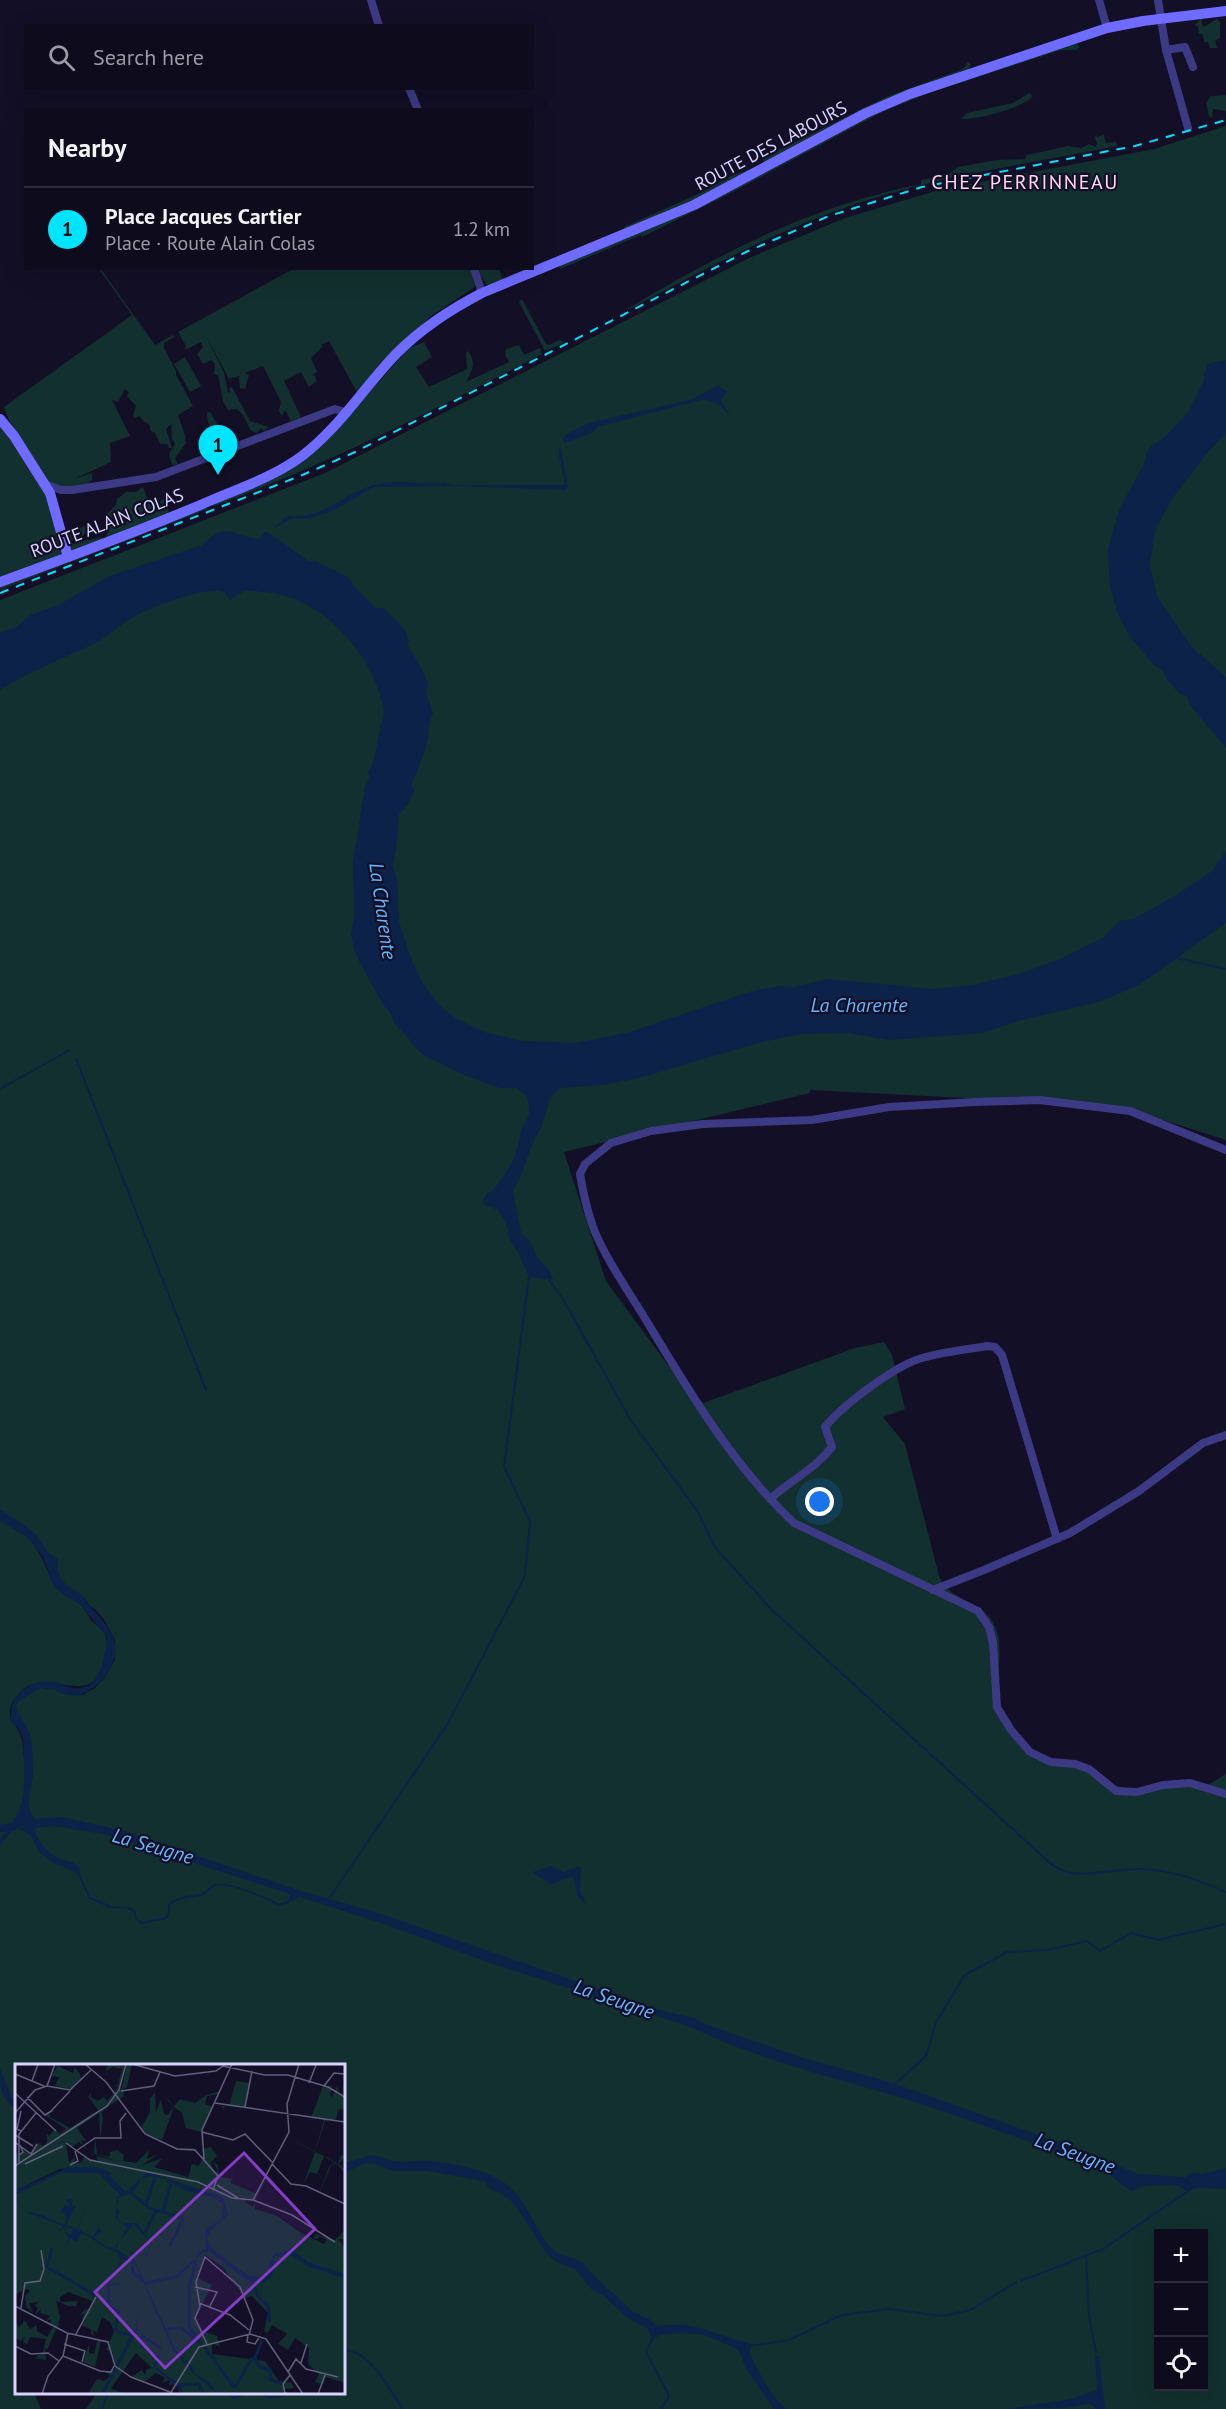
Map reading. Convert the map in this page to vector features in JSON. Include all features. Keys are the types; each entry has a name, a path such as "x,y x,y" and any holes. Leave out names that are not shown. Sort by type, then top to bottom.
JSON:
{"street":[{"path":"371,0 378,24"},
{"path":"1099,0 1107,28"},
{"path":"1158,0 1166,50 1188,128"},
{"name":"ROUTE DES LABOURS","path":"368,388 413,338 442,315 482,293 694,205 884,104 939,83 1107,28 1226,11"},
{"path":"1166,50 1185,47 1193,67"},
{"path":"410,90 417,108"},
{"path":"475,270 482,293"},
{"name":"ROUTE ALAIN COLAS","path":"0,582 136,532 271,474 313,447 348,413 368,388"},
{"path":"44,483 61,490 72,490 156,477 335,409 348,413"},
{"path":"0,419 14,436 50,493 68,557"},
{"path":"1226,1150 1130,1112 1039,1100 889,1107 812,1120 703,1124 651,1131 611,1143 585,1164 580,1174 594,1229 681,1378 728,1447 770,1499 794,1523 978,1611 989,1627 993,1644 998,1707 1011,1730 1030,1752 1051,1762 1075,1764 1089,1769 1116,1791 1137,1792 1163,1785 1190,1783 1226,1794"},
{"path":"770,1499 788,1483 816,1466 832,1447 825,1427 834,1416 902,1366 920,1359 987,1346 995,1347 1002,1354 1057,1539"},
{"path":"933,1590 1057,1539 1139,1491 1203,1443 1226,1435"}],"green space":[{"path":"1202,17 1204,27 1217,19 1220,22 1220,38 1215,41 1217,48 1210,48 1208,42 1204,42 1203,35 1199,33 1195,25"},
{"path":"1074,42 1080,47 1075,50 1061,50 932,92 884,111 729,194 642,237 641,235 560,269 559,265 894,104"},
{"path":"968,62 971,64 969,69 930,84 755,170 753,168 764,163 763,158 886,97 963,69"},
{"path":"1029,93 1033,96 1010,109 961,119 967,113 1013,103"},
{"path":"1226,95 1226,111 1213,109 1212,118 1209,116 1206,103 1211,96"},
{"path":"1226,126 1226,1140 1119,1106 810,1090 810,1093 564,1152 606,1281 676,1376 703,1403 855,1348 884,1342 892,1355 905,1409 883,1417 905,1444 939,1576 950,1591 980,1609 993,1622 1000,1655 999,1701 1009,1726 1025,1745 1046,1757 1083,1764 1120,1787 1144,1787 1175,1781 1206,1785 1226,1774 1226,2409 86,2409 96,2394 345,2394 345,2064 15,2064 15,2394 34,2394 41,2409 0,2409 0,1521 27,1537 39,1552 54,1586 81,1605 91,1620 103,1631 107,1642 104,1662 98,1677 89,1684 78,1686 40,1683 28,1686 15,1699 11,1708 11,1721 21,1738 26,1770 24,1735 15,1717 16,1702 43,1687 57,1687 71,1695 82,1695 95,1688 115,1660 115,1640 97,1611 84,1597 69,1589 57,1574 56,1558 46,1551 40,1540 29,1529 0,1512 0,600 325,473 749,258 845,218 939,190 1154,149"},
{"path":"1104,135 1106,143 1116,142 1117,146 921,185 921,180 947,175 958,167 997,160 1025,159 1027,155 1068,146 1081,148 1089,144 1096,147 1095,137"},
{"path":"750,169 750,172 698,201 625,231 624,227 698,194 736,173"},
{"path":"917,186 822,216 739,252 627,309 685,275 744,245 836,207"},
{"path":"99,270 102,270 155,345 173,335 175,337 164,343 164,348 193,406 178,415 186,443 175,458 178,464 172,465 169,454 175,444 171,424 166,429 172,448 169,448 167,444 160,444 149,424 139,416 135,418 133,416 136,406 127,396 129,392 125,389 118,402 112,400 130,436 110,443 111,462 74,479 92,473 92,480 87,484 75,488 56,485 45,479 9,420 4,407 132,315"},
{"path":"291,270 471,270 475,287 431,316 383,364 358,394 329,341 321,345 323,346 311,358 317,372 311,376 314,375 317,381 309,387 301,372 284,381 301,417 291,421 285,410 282,416 279,411 281,402 263,366 245,373 249,375 245,389 240,388 239,377 242,375 229,379 206,336 224,373 228,392 230,393 229,388 232,387 250,421 269,427 264,431 261,428 257,433 251,431 243,415 237,409 228,410 223,401 218,375 214,374 215,364 211,360 203,364 197,354 203,347 201,342 185,350 186,346 178,332"},
{"path":"478,270 499,270 503,280 490,286 486,284"},
{"path":"522,299 546,344 549,345 559,340 564,341 562,344 545,351 519,302"},
{"path":"424,342 432,357 416,367 429,387 467,369 466,353 468,351 473,363 472,371 466,382 509,362 505,355 506,349 519,345 524,355 540,348 542,354 421,416 340,454 257,490 212,505 323,444 409,348"},
{"path":"185,357 201,386 190,392 174,364"},
{"path":"210,412 225,441 234,440 225,445 218,439 208,422 207,413"},
{"path":"0,423 43,485 65,551 56,558 0,578"},
{"path":"143,487 151,507 156,508 162,499 166,500 169,514 206,507 208,509 0,590 0,585 73,553 63,534 85,526 87,530 83,536 70,541 73,544 100,537 105,539 110,526 120,523 126,525 127,514 110,522 105,516 116,505 117,499 126,492 136,492"}],"water":[{"path":"1226,360 1226,433 1208,452 1172,499 1155,530 1150,565 1158,598 1191,646 1226,677 1226,748 1189,704 1188,697 1180,694 1167,680 1164,672 1154,665 1129,636 1117,612 1110,586 1108,549 1119,510 1144,464 1148,449 1167,435 1189,411 1203,382 1207,364"},
{"path":"718,385 727,392 721,400 730,415 714,403 702,400 597,427 594,432 565,443 563,440 565,435 589,423 693,399"},
{"path":"560,444 568,487 566,490 458,486 374,487 334,510 313,518 291,519 274,528 287,516 300,516 320,511 368,487 385,483 563,485 565,484 559,455"},
{"name":"La Charente","path":"229,531 259,539 265,532 268,532 310,562 316,561 348,577 376,608 384,608 405,630 409,641 407,645 421,667 428,684 426,692 433,713 426,748 412,784 414,792 408,804 399,814 393,865 397,880 399,922 422,982 440,1006 457,1019 487,1033 523,1041 575,1043 630,1032 752,991 779,986 794,987 827,979 933,989 973,985 1022,973 1060,959 1103,938 1119,921 1134,919 1173,897 1212,871 1226,851 1226,923 1139,985 1099,1002 1018,1021 983,1033 889,1040 849,1033 802,1034 762,1042 635,1079 603,1085 560,1088 551,1097 540,1130 513,1191 521,1233 530,1241 537,1257 550,1271 553,1280 529,1277 510,1240 506,1223 498,1210 485,1205 483,1200 487,1193 493,1191 513,1159 521,1130 529,1114 526,1095 516,1088 500,1088 464,1075 425,1056 412,1045 395,1024 356,955 351,935 354,916 353,862 365,786 370,777 368,772 375,754 383,709 371,672 350,641 323,616 292,598 275,593 246,590 230,600 225,593 207,591 179,598 140,613 99,641 24,676 0,690 0,633 16,628 30,615 56,606 110,576 202,545 216,533"},
{"path":"0,1510 31,1530 49,1553 58,1559 60,1577 66,1585 84,1597 107,1626 115,1641 114,1659 108,1672 88,1691 73,1696 54,1689 40,1688 19,1701 16,1706 27,1727 32,1744 33,1774 29,1809 35,1819 62,1817 125,1831 298,1890 378,1913 663,2011 691,2017 800,2057 890,2082 1086,2152 1138,2174 1226,2180 1226,2189 1186,2190 1175,2185 1143,2186 1132,2191 1098,2167 974,2122 767,2058 691,2027 490,1963 384,1924 300,1897 287,1903 290,1895 287,1893 104,1834 53,1826 36,1828 35,1832 46,1849 55,1857 74,1862 80,1874 52,1862 39,1852 32,1837 25,1831 13,1830 0,1845 5,1832 0,1832 0,1825 12,1823 18,1813 23,1793 23,1738 11,1721 13,1704 22,1691 37,1683 55,1682 73,1688 82,1688 90,1684 96,1679 103,1663 107,1637 80,1604 55,1588 42,1555 26,1536 0,1521"},
{"path":"552,1866 564,1872 581,1867 580,1890 586,1903 578,1895 574,1878 570,1877 548,1885 549,1882 533,1872"},
{"path":"0,2069 15,2100 15,2108 2,2092"},
{"path":"372,2155 398,2162 425,2161 451,2164 474,2169 497,2178 519,2197 549,2246 560,2254 583,2262 589,2271 632,2311 649,2319 657,2326 694,2327 752,2345 749,2352 761,2375 774,2397 786,2409 774,2409 746,2369 739,2350 721,2342 699,2334 670,2334 655,2338 647,2350 651,2336 648,2329 625,2316 604,2296 591,2289 575,2269 558,2263 547,2254 513,2202 491,2190 484,2181 427,2171 392,2171 376,2164 366,2163 345,2173 345,2163"},
{"path":"1095,2356 1099,2356 1105,2409 1095,2409 1093,2405 1088,2404 1065,2408 1007,2409 1071,2399 1097,2390"}],"waterway":[{"path":"1176,958 1226,969"},
{"path":"0,1089 70,1050"},
{"path":"76,1059 206,1390"},
{"path":"328,1900 447,1725 525,1576 530,1521 504,1467 529,1277"},
{"path":"549,1280 563,1299 630,1419 698,1512 715,1547 771,1609 1051,1864 1064,1871 1075,1873 1134,1869 1164,1871 1226,1892"},
{"path":"78,1873 90,1898 111,1907 128,1908 134,1911 136,1919 142,1923 166,1918 169,1905 175,1900 202,1894 211,1887 221,1884 238,1888 279,1905 288,1902"},
{"path":"895,2084 926,2056 936,2022 965,1975 1007,1952 1047,1950 1087,1941 1100,1951 1131,1933 1158,1940 1226,1924"},
{"name":"La Seugne","path":"1192,2179 1203,2180 1226,2174"},
{"path":"1021,2281 1103,2249 1191,2189"},
{"path":"1086,2257 1089,2316 1096,2352"},
{"path":"750,2346 789,2340 842,2315 889,2309 942,2316 970,2310 1017,2282"},
{"path":"647,2349 646,2352 669,2396 661,2409"},
{"path":"345,2350 354,2352 371,2364 403,2409"},
{"path":"102,2409 107,2394"},
{"path":"230,2394 234,2398 244,2394"},
{"path":"259,2394 271,2397 282,2397 285,2394"}],"railway":[{"path":"0,593 300,476 353,453 746,252 829,216 922,187 1135,146 1226,120"}],"place":[{"name":"Place Jacques Cartier","path":"218,475"}],"district":[{"name":"CHEZ PERRINNEAU","path":"1025,182"}]}
